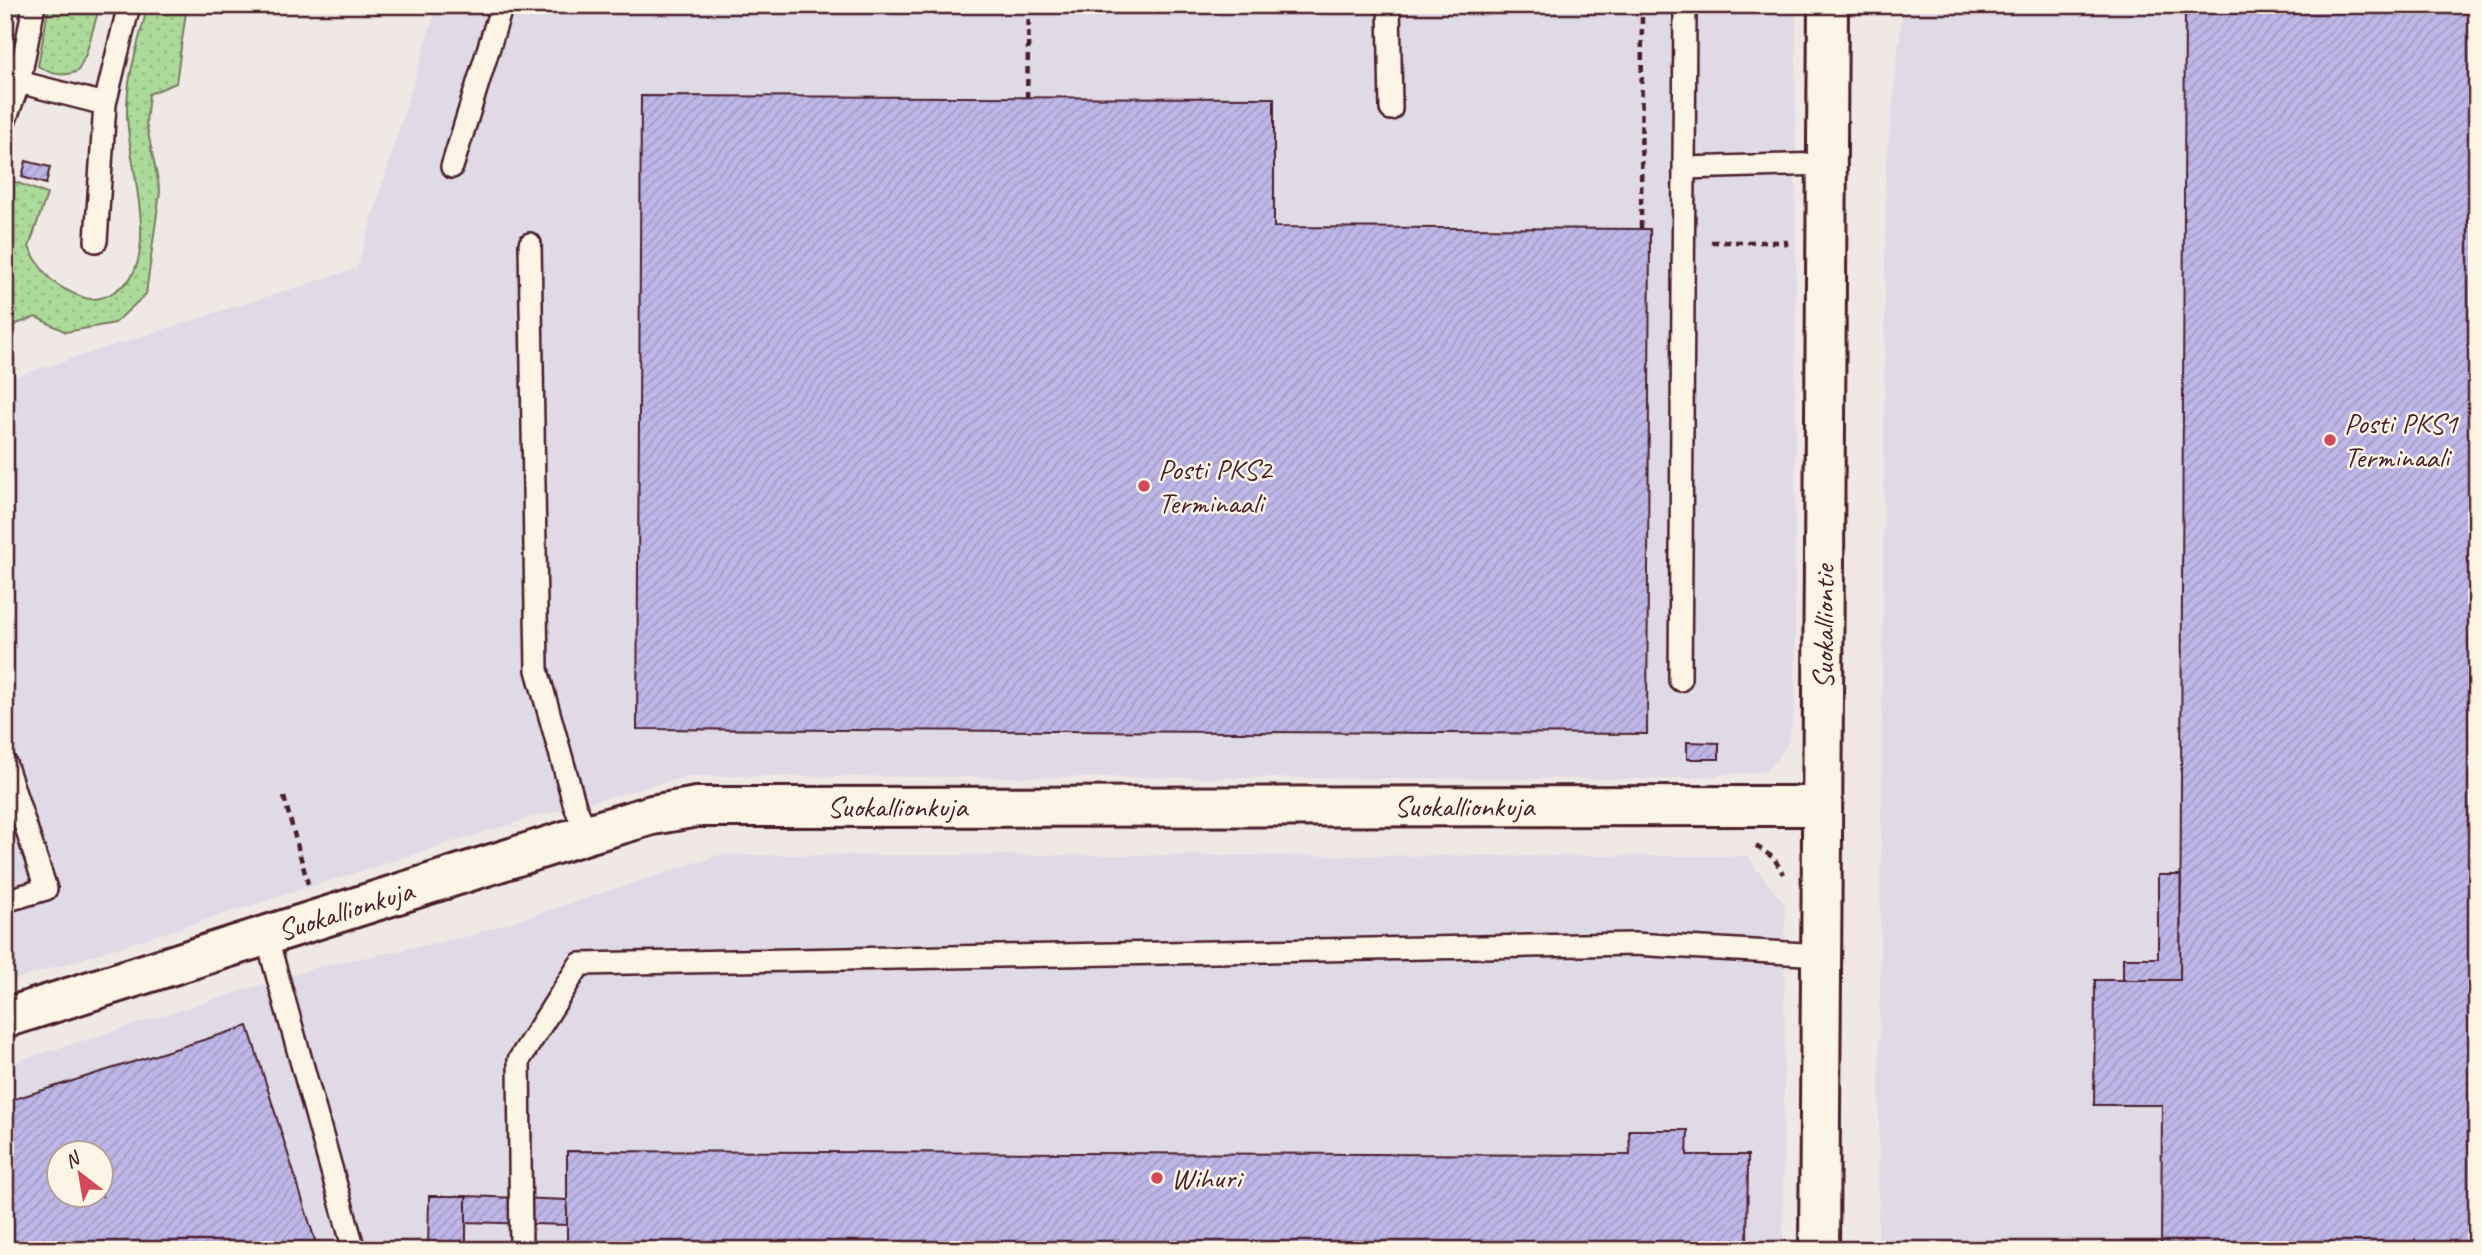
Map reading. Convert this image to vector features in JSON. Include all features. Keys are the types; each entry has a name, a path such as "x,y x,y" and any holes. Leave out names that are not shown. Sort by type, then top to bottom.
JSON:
{"street":[{"name":"Suokalliontie","path":"1819,1250 1828,5"},
{"name":"Suokallionkuja","path":"5,1018 587,834 652,815 697,807 1821,806"}],"lane":[{"path":"5,120 12,81 34,5"},
{"path":"96,241 105,104 130,5"},
{"path":"452,167 502,5"},
{"path":"1389,5 1391,109"},
{"path":"1680,680 1685,5"},
{"path":"12,81 105,104"},
{"path":"1684,168 1826,163"},
{"path":"530,244 537,670 575,806 587,834"},
{"path":"5,763 46,889 5,901"},
{"path":"266,935 354,1250"},
{"path":"521,1250 519,1060 580,964 1634,944 1821,955"}],"path":[{"path":"1027,98 1029,5"},
{"path":"1641,228 1642,5"},
{"path":"1683,242 1786,242 1786,255"},
{"path":"284,797 317,920"},
{"path":"1752,843 1774,858 1786,881 1821,881"}],"shaded area":[{"path":"437,5 1796,5 1795,705 1788,743 1767,771 1673,779 688,776 530,818 5,983 5,380 357,268"},
{"path":"1903,5 2477,5 2477,1250 1878,1250 1886,165"},
{"path":"720,855 1747,856 1785,905 1783,1250 5,1250 5,1065 314,968 465,937"}],"green space":[{"path":"49,5 100,5 86,54 78,71 58,74 38,66"},
{"path":"148,5 187,5 176,83 149,94 146,123 160,191 146,294 115,323 66,332 36,317 5,328 5,178 47,194 29,247 45,273 57,285 85,298 97,299 112,293 131,277 138,261 141,220 128,132 127,100"}],"building":[{"name":"Posti PKS1 Terminaali","path":"2185,5 2477,5 2477,1250 2161,1250 2162,1105 2094,1105 2095,980 2180,980"},
{"name":"Posti PKS2 Terminaali","path":"641,96 1274,98 1274,227 1650,229 1647,734 637,729"},
{"path":"26,161 50,167 46,184 22,177"},
{"path":"1687,742 1719,743 1719,759 1687,759"},
{"path":"2158,875 2181,875 2180,980 2123,980 2123,958 2158,958"},
{"path":"248,1026 318,1250 5,1250 5,1102"},
{"name":"Wihuri","path":"1629,1130 1688,1130 1687,1155 1748,1155 1747,1250 567,1250 567,1151 1630,1155"},
{"path":"429,1196 466,1196 466,1250 428,1250"},
{"path":"466,1196 567,1200 567,1225 466,1222"}],"place":[{"name":"Posti PKS1 Terminaali","path":"2330,440"},
{"name":"Posti PKS2 Terminaali","path":"1144,486"},
{"name":"Wihuri","path":"1157,1178"}]}
